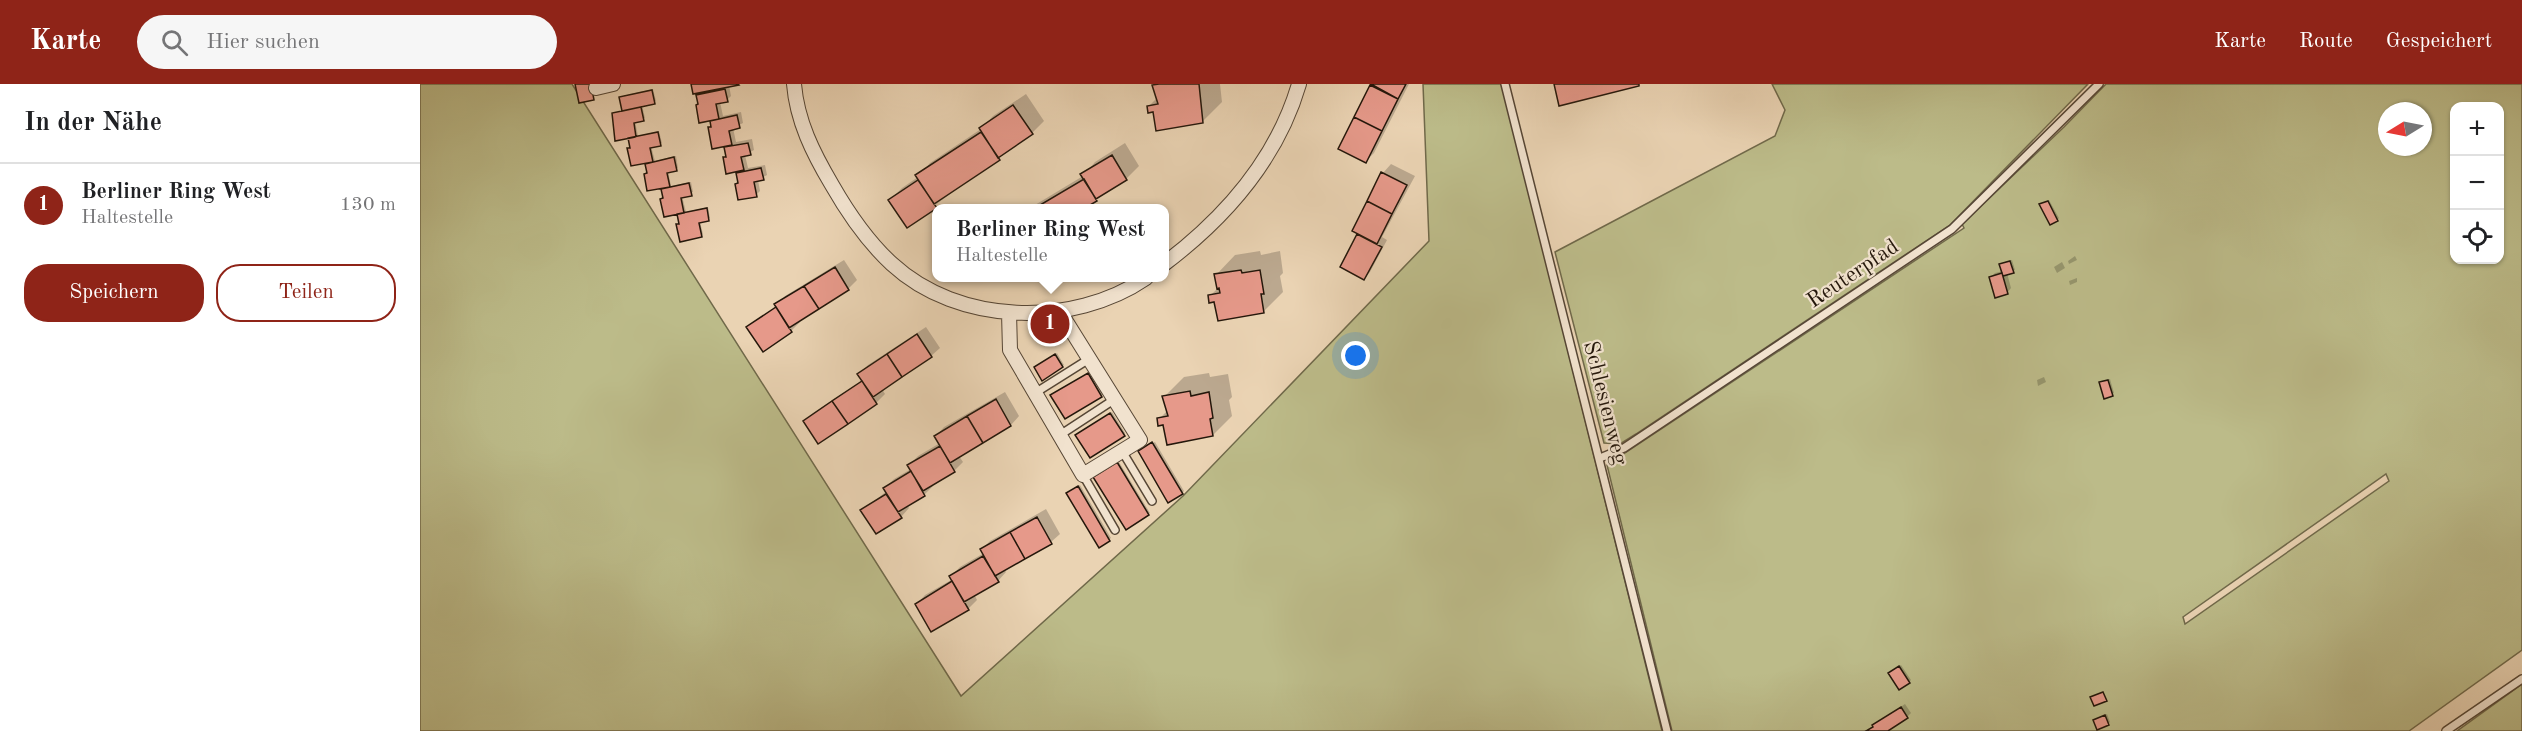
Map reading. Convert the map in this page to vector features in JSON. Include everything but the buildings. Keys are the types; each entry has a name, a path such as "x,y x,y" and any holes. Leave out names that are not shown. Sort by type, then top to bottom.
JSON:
{"street":[{"path":"596,88 613,84"},
{"path":"794,84 799,115 807,138 841,200 873,245 893,266 932,291 964,302 1010,313 1060,312 1092,305 1119,294 1139,282"},
{"path":"1169,260 1189,245 1227,209 1261,166 1287,117 1299,84"},
{"path":"1010,313 1010,350 1083,475 1140,440 1060,312"}],"lane":[{"name":"Schlesienweg","path":"1505,84 1667,731"},
{"name":"Reuterpfad","path":"1600,458 1624,448 1952,229 2099,84"},
{"path":"1035,393 1089,359"},
{"path":"1059,435 1115,399"},
{"path":"1122,452 1152,501"},
{"path":"1083,475 1115,530"},
{"path":"2446,731 2522,679"}],"shaded area":[{"path":"420,84 572,84 961,696 1183,496 1429,241 1423,84 1502,84 1662,731 420,731"},
{"path":"1772,84 2088,84 1950,225 1636,434 1620,444 1604,443 1555,252 1775,136 1785,110"},
{"path":"2106,84 2522,84 2522,650 2409,731 1672,731 1607,465 1964,228 1962,224","holes":["2386,474 2389,481 2185,624 2183,617"]},
{"path":"2522,684 2522,731 2457,731"}],"place":[{"name":"Berliner Ring West","path":"1050,324"}]}
